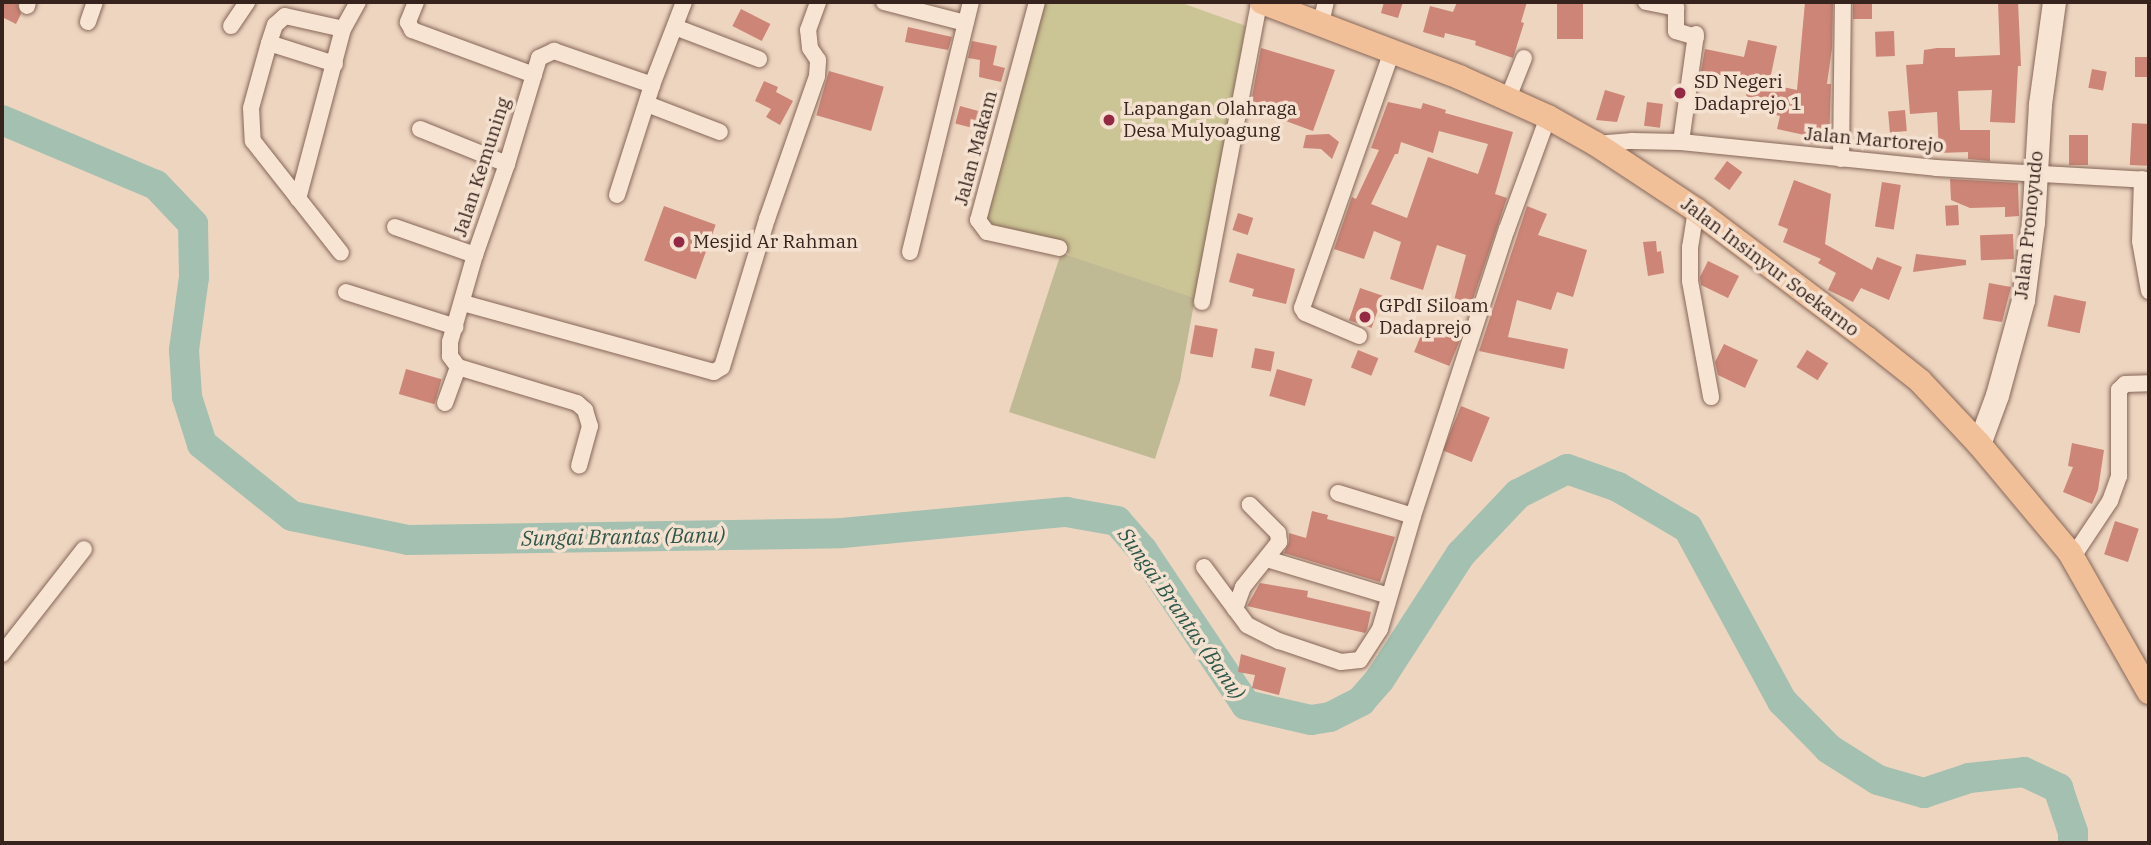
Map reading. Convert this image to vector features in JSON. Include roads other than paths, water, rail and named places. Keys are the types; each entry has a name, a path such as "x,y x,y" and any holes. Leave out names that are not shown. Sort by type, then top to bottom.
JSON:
{"main road":[{"name":"Jalan Insinyur Soekarno","path":"1260,2 1324,13 1392,51 1508,98 1596,144 1696,210 1920,381 1979,444 2072,558 2098,599 2149,692"},
{"name":"Jalan Pronoyudo","path":"1979,444 1997,395 2023,300 2033,222 2040,104 2054,2"}],"street":[{"path":"88,22 95,2"},
{"path":"231,26 247,2"},
{"path":"298,199 343,29 358,2"},
{"path":"416,2 408,22 412,30 534,75"},
{"path":"463,303 714,372 722,368 767,219 817,76 818,61 810,48 808,30 818,2"},
{"path":"884,2 965,23"},
{"path":"910,252 971,2"},
{"name":"Jalan Makam","path":"1037,2 978,220 988,232 1059,248"},
{"path":"1202,302 1260,2"},
{"path":"1646,2 1676,8 1676,31 1696,35 1681,142"},
{"path":"1841,159 1843,2"},
{"path":"617,195 681,3"},
{"path":"341,253 253,141 251,108 275,25 285,16 343,29"},
{"path":"675,27 759,59"},
{"path":"269,43 335,64"},
{"name":"Jalan Kemuning","path":"444,403 458,367 449,348 475,255 507,164 539,58 554,51 652,85"},
{"path":"1359,336 1305,313 1302,308 1392,51"},
{"path":"1508,98 1524,58"},
{"path":"647,104 720,132"},
{"path":"1204,566 1247,625 1265,635 1341,662 1360,660 1380,629 1413,516 1511,216 1548,117"},
{"path":"419,129 507,164"},
{"name":"Jalan Martorejo","path":"1596,144 1632,141 1681,142 2035,175 2146,180"},
{"path":"2146,180 2140,241 2149,291"},
{"path":"1696,210 1690,247 1690,281 1712,397"},
{"path":"395,226 475,255"},
{"path":"346,292 456,327"},
{"path":"458,367 577,403 584,410 590,426 579,466"},
{"path":"2072,558 2110,501 2119,476 2119,390 2124,384 2149,383"},
{"path":"1338,494 1413,516"},
{"path":"1235,609 1243,587 1267,559 1280,537 1250,505"},
{"path":"2,654 84,549"},
{"path":"1267,559 1389,596"}],"waterway":[{"name":"Sungai Brantas (Banu)","path":"2,120 156,185 193,224 194,277 184,350 187,397 202,444 292,516 408,540 842,533 1066,512 1117,521 1143,551 1246,705 1311,720 1330,717 1361,701 1380,679 1461,554 1518,494 1567,469 1618,487 1688,528 1782,701 1829,749 1878,780 1924,793 1969,778 2024,772 2058,788 2073,832 2073,843"}],"place":[{"name":"SD Negeri Dadaprejo 1","path":"1680,93"},
{"name":"Lapangan Olahraga Desa Mulyoagung","path":"1109,120"},
{"name":"Mesjid Ar Rahman","path":"679,242"},
{"name":"GPdI Siloam Dadaprejo","path":"1365,317"}]}
